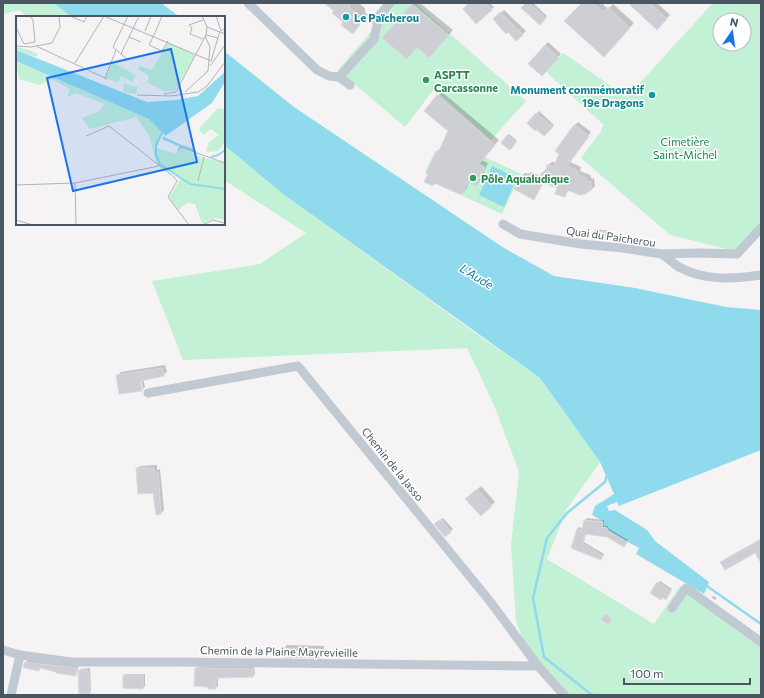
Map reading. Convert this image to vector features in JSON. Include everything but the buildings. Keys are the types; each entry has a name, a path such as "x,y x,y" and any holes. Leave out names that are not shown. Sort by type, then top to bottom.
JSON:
{"street":[{"path":"248,3 317,70 329,76 339,78 350,85"},
{"path":"339,78 374,39 379,16 390,3"},
{"name":"Quai du Paicherou","path":"503,224 520,234 581,244 623,248 661,254 681,268 703,276 734,279 761,275"},
{"path":"661,254 737,254 761,228"},
{"name":"Chemin de la Jasso","path":"148,393 298,366 489,600 538,666 564,695"},
{"path":"672,608 686,588 761,642"},
{"name":"Chemin de la Plaine Mayrevieille","path":"3,650 20,655 71,662 538,666"},
{"path":"11,695 20,655"}],"green space":[{"path":"3,3 54,3 70,16 26,16 19,10 3,14"},
{"name":"ASPTT Carcassonne","path":"393,3 415,3 526,101 491,140 434,89 405,127 338,70"},
{"name":"Cimetière Saint-Michel","path":"713,3 761,3 761,222 735,251 670,235 581,158 602,130 601,129 604,125 546,72 563,53 627,97"},
{"name":"Pôle Aqualudique","path":"445,138 521,174 502,214 435,183 433,186 424,182 428,174 425,173 435,151 438,153"},
{"path":"225,146 283,194 540,378 600,462 566,510 547,559 654,624 680,586 761,645 761,695 563,695 530,658 516,621 511,544 519,472 494,405 467,348 183,360 152,281 260,264 306,233 225,181"}],"water":[{"path":"54,3 161,3 179,16 70,16"},
{"name":"L'Aude","path":"225,52 294,107 504,248 554,276 635,288 726,307 761,310 761,450 619,506 617,502 607,506 609,511 615,510 647,530 655,541 709,582 704,594 636,554 639,548 610,532 607,528 602,527 603,521 592,515 595,506 614,494 600,462 540,378 283,194 225,146"},
{"path":"492,166 517,178 504,207 479,195"}],"waterway":[{"path":"592,695 544,657 533,598 547,538 567,513 605,482 607,474"},
{"path":"704,584 761,624"}],"place":[{"name":"Le Païcherou","path":"346,17"},
{"name":"ASPTT Carcassonne","path":"426,80"},
{"name":"Monument commémoratif 19e Dragons","path":"652,95"},
{"name":"Pôle Aqualudique","path":"473,178"}]}
